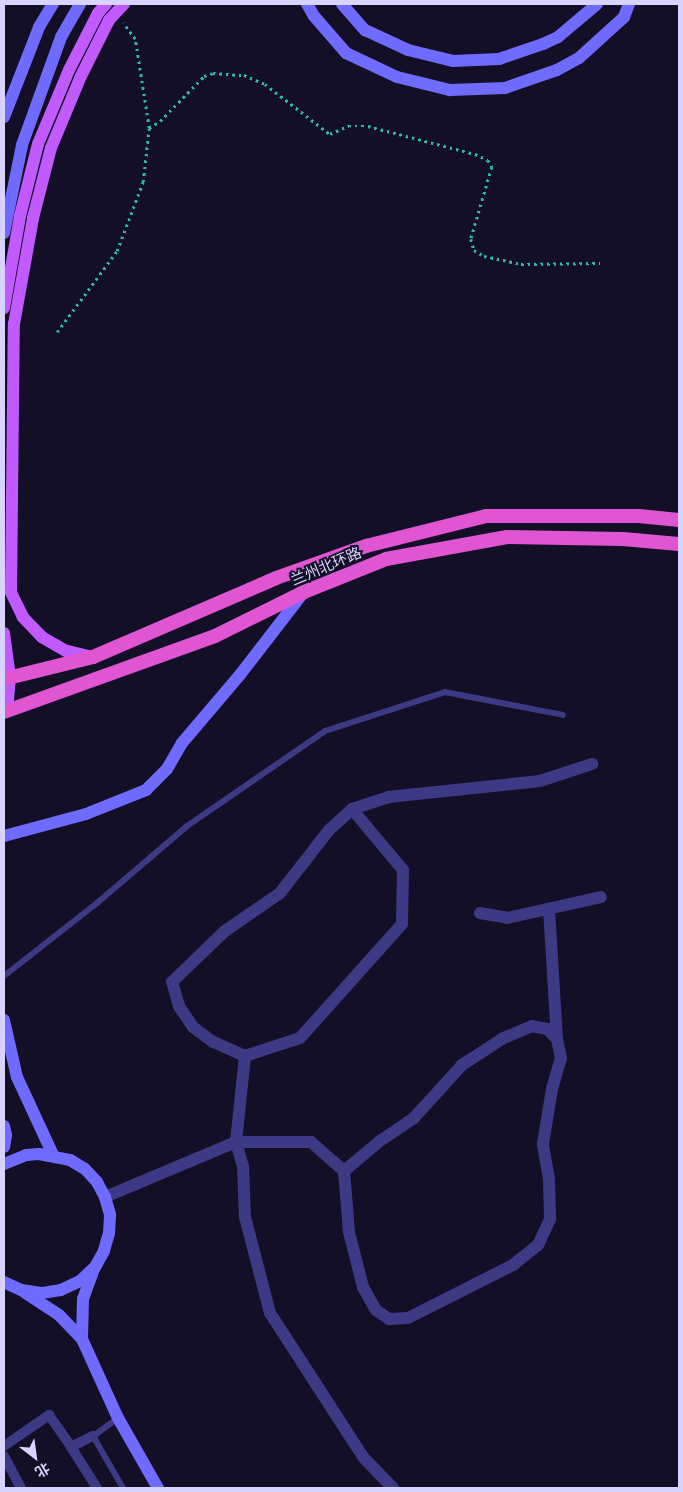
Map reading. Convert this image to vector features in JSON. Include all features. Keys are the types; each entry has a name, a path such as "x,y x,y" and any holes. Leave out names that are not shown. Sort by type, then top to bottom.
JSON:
{"highway":[{"name":"兰州北环路","path":"7,678 94,658 303,569 366,546 486,516 639,516 679,520"},
{"name":"兰州北环路","path":"5,711 215,636 304,592 386,559 507,537 623,539 679,544"}],"main road":[{"path":"4,117 39,27 53,4"},
{"path":"4,233 22,145 61,37 80,4"},
{"path":"4,308 26,194 38,144 61,89 98,13 106,4"},
{"path":"94,658 66,650 42,637 23,617 11,592 14,324 33,218 51,148 81,76 110,20 124,4"},
{"path":"307,4 314,16 346,52 397,77 450,90 504,88 557,70 579,58 624,17 629,4"},
{"path":"342,4 365,30 408,50 453,61 499,59 543,44 558,37 597,4"},
{"path":"4,836 86,814 146,790 167,769 182,743 239,676 304,592"},
{"path":"4,633 7,678 5,711"},
{"path":"4,1020 17,1077 53,1155"},
{"path":"4,1126 6,1135 4,1147"},
{"path":"4,1164 26,1155 53,1155 70,1160 84,1169 97,1182 105,1197 110,1215 110,1233 83,1299 82,1339"},
{"path":"21,1290 41,1293 61,1290 80,1281 95,1267"},
{"path":"4,1282 21,1290 58,1315 82,1339 118,1418 158,1488"}],"street":[{"path":"4,189 26,194"},
{"path":"352,809 402,870 402,924 300,1038 245,1056 213,1042 193,1027 179,1006 172,982 225,931 280,893 329,830 352,809 388,797 540,781 592,764"},
{"path":"480,913 507,918 601,896"},
{"path":"105,1197 236,1142 311,1142 344,1171 349,1232 363,1286 376,1310 389,1319 408,1318 514,1265 538,1245 550,1220 549,1179 543,1144 552,1089 561,1058 557,1039 549,909"},
{"path":"344,1171 381,1140 414,1118 462,1065 502,1039 532,1026 547,1030 557,1039"},
{"path":"245,1056 236,1142 243,1166 245,1217 270,1313 363,1458 393,1488"},
{"path":"4,1446 49,1415 97,1488"},
{"path":"71,1447 93,1436"},
{"path":"4,1456 21,1488"}],"lane":[{"path":"4,976 97,903 187,826 325,731 445,692 563,715"},
{"path":"118,1418 93,1436 122,1488"}],"path":[{"path":"57,332 117,251 143,182 149,128 135,39 123,23 110,20"},
{"path":"149,128 160,120 204,76 213,73 244,75 264,84 330,134 348,126 368,126 475,154 488,160 492,167 471,239 474,250 484,256 522,264 600,263"}]}
